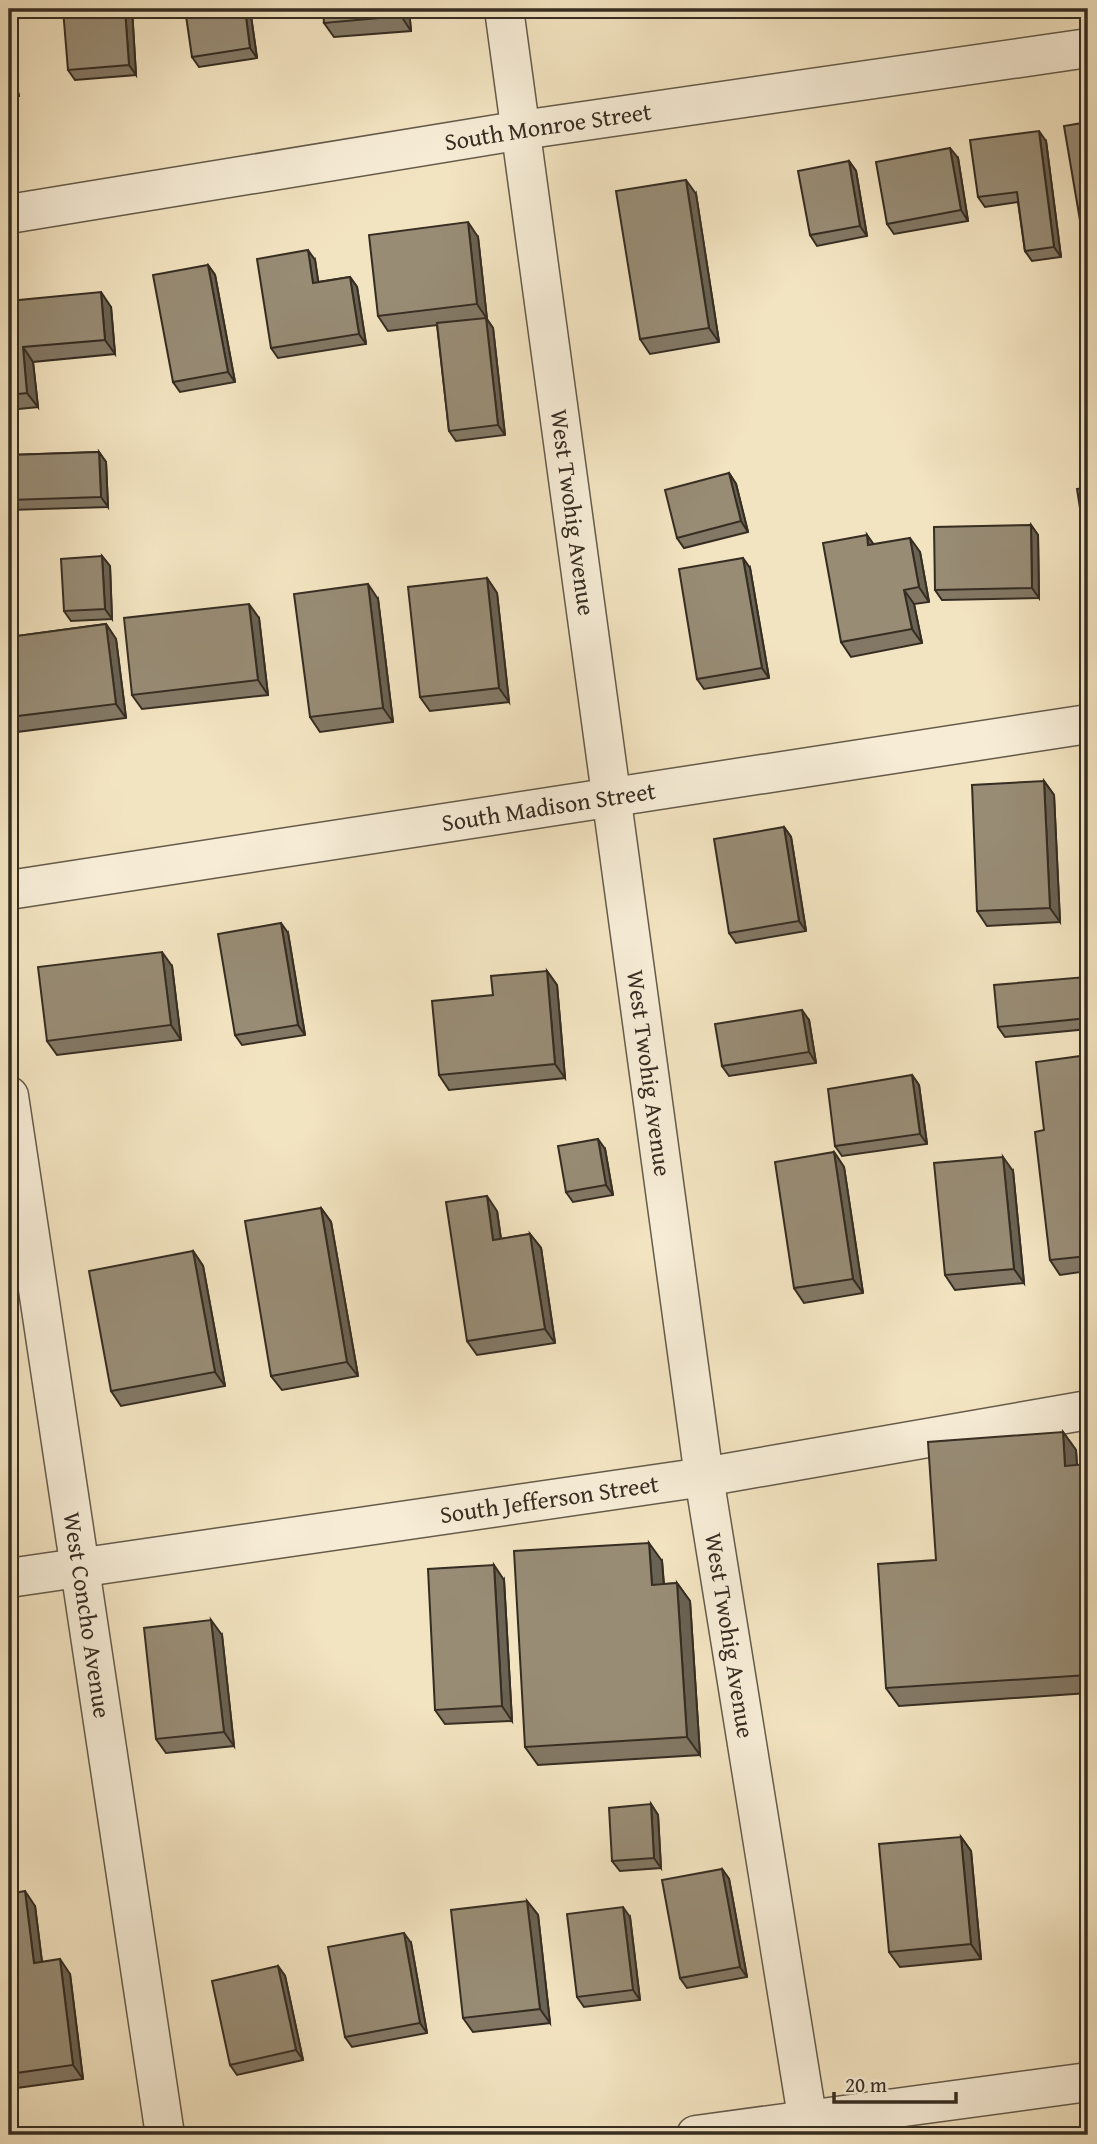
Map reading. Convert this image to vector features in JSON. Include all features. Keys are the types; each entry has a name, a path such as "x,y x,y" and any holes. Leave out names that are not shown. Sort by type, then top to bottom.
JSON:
{"street":[{"name":"West Twohig Avenue","path":"505,9 704,1477 808,2127"},
{"name":"South Monroe Street","path":"9,214 522,130 1088,48"},
{"name":"South Madison Street","path":"9,890 612,795 1088,724"},
{"name":"West Concho Avenue","path":"9,1096 165,2135"},
{"name":"South Jefferson Street","path":"9,1578 704,1477 1088,1410"},
{"path":"696,2135 808,2127 1088,2082"}],"building":[{"path":"63,9 125,9 129,65 68,70"},
{"path":"185,9 245,9 250,48 192,57"},
{"path":"323,9 400,9 401,16 324,23"},
{"path":"1088,122 1088,249 1085,250 1064,126"},
{"path":"1039,131 1054,247 1025,251 1017,192 978,197 970,140"},
{"path":"950,148 961,210 887,224 876,162"},
{"path":"849,161 860,226 810,235 798,171"},
{"path":"686,180 709,328 640,339 616,191"},
{"path":"468,222 477,304 378,316 369,235"},
{"path":"308,250 313,283 350,277 359,334 271,348 257,259"},
{"path":"208,265 228,372 173,382 153,275"},
{"path":"101,292 105,340 23,347 27,393 9,395 9,301"},
{"path":"486,318 498,425 449,431 437,323"},
{"path":"99,452 101,497 9,500 9,455"},
{"path":"729,473 741,521 677,538 665,490"},
{"path":"1088,487 1088,559 1077,489"},
{"path":"1031,525 1032,588 935,590 934,527"},
{"path":"867,535 868,545 910,538 919,587 904,590 912,629 841,642 823,543"},
{"path":"102,556 105,609 64,611 61,559"},
{"path":"743,558 762,668 697,679 679,569"},
{"path":"487,578 499,688 420,697 408,587"},
{"path":"368,584 383,708 310,717 294,594"},
{"path":"249,604 258,680 132,695 124,618"},
{"path":"106,624 116,704 9,717 9,637"},
{"path":"1044,781 1050,908 977,911 972,785"},
{"path":"784,827 799,921 729,933 714,839"},
{"path":"281,923 298,1025 235,1035 218,934"},
{"path":"162,952 171,1025 47,1041 38,967"},
{"path":"547,971 555,1064 439,1075 432,1001 493,995 491,976"},
{"path":"1086,977 1088,1018 998,1027 994,985"},
{"path":"802,1010 809,1052 722,1066 715,1024"},
{"path":"1088,1055 1088,1256 1050,1260 1035,1132 1044,1130 1036,1062"},
{"path":"912,1075 920,1134 835,1146 828,1089"},
{"path":"598,1139 606,1185 566,1192 558,1146"},
{"path":"834,1152 853,1279 794,1288 775,1162"},
{"path":"1003,1157 1014,1269 945,1275 934,1163"},
{"path":"487,1196 493,1240 530,1234 545,1329 467,1341 446,1202"},
{"path":"321,1208 347,1362 271,1376 245,1221"},
{"path":"193,1251 215,1372 111,1391 89,1271"},
{"path":"1063,1432 1065,1466 1088,1464 1088,1675 886,1688 878,1564 936,1560 928,1442"},
{"path":"649,1543 652,1585 677,1583 687,1737 525,1747 514,1551"},
{"path":"494,1565 502,1706 435,1710 428,1569"},
{"path":"211,1620 224,1732 156,1739 144,1628"},
{"path":"651,1804 654,1858 612,1861 609,1808"},
{"path":"961,1837 971,1944 889,1952 879,1844"},
{"path":"722,1869 740,1967 680,1978 662,1880"},
{"path":"25,1891 34,1963 60,1959 73,2065 9,2074 9,1894"},
{"path":"527,1901 540,2009 463,2018 451,1910"},
{"path":"623,1907 633,1990 577,1997 567,1914"},
{"path":"404,1933 420,2023 345,2037 328,1947"},
{"path":"278,1966 296,2050 230,2065 212,1981"}]}
